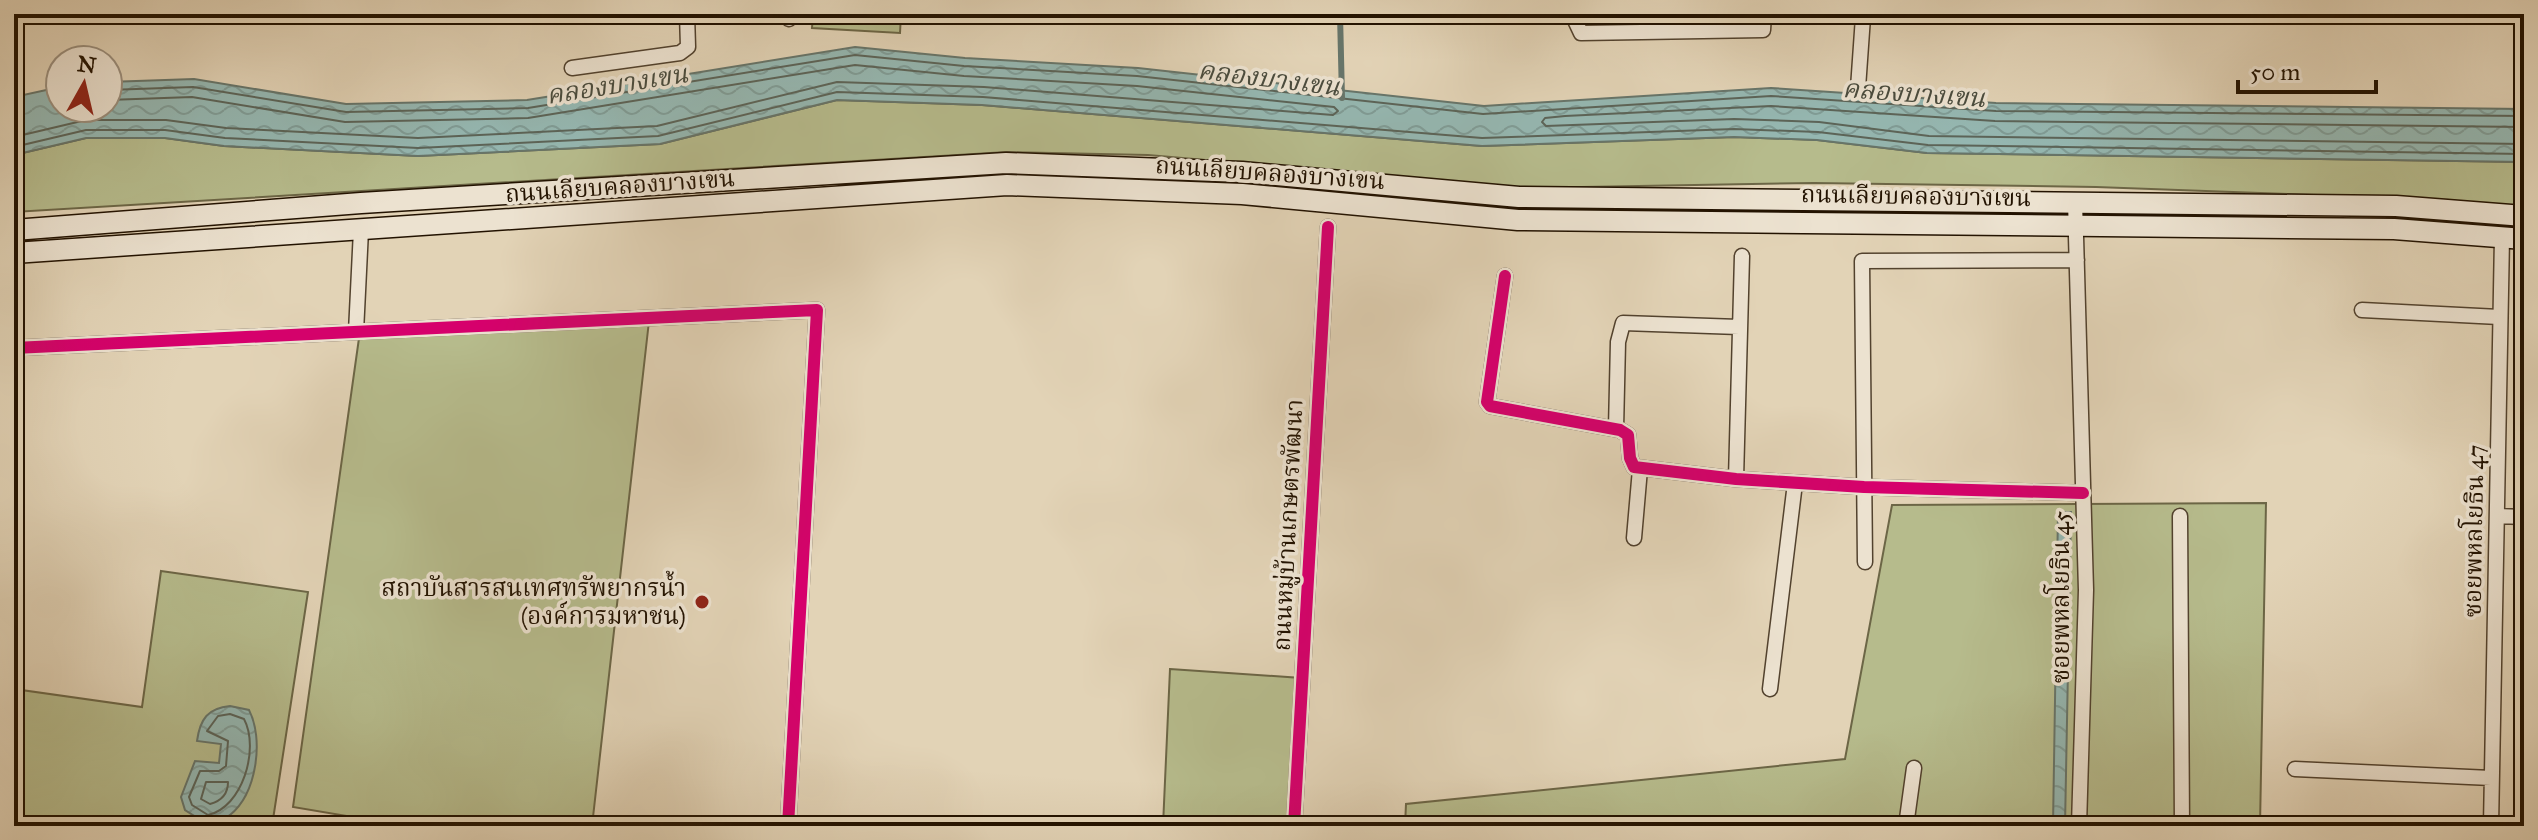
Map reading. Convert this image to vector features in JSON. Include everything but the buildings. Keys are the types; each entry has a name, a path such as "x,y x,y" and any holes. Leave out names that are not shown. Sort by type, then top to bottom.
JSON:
{"main road":[{"name":"ถนนเลียบคลองบางเขน","path":"14,230 361,203 1006,163 1242,172 1519,197 2396,206 2524,216"},
{"name":"ถนนเลียบคลองบางเขน","path":"14,253 1007,185 1242,194 1518,220 2394,229 2524,239"},
{"path":"361,203 361,230"}],"street":[{"path":"572,68 680,53 688,47 687,14"},
{"path":"1572,14 1581,33 1763,30 1764,14"},
{"path":"1801,14 1863,17 1858,88"},
{"name":"ซอยพหลโยธิน 45","path":"2075,201 2086,590 2079,826"},
{"name":"ถนนหมู่บ้านเกษตรพัฒนา","path":"1294,826 1328,227"},
{"path":"356,332 361,230"},
{"name":"ซอยพหลโยธิน 47","path":"2491,826 2502,237"},
{"path":"1736,479 1742,256"},
{"path":"1865,562 1862,261 2077,260"},
{"path":"1505,276 1487,402 1490,406 1616,429 1628,435 1631,465 1640,469 1864,487 2083,493"},
{"path":"14,348 817,310 788,826"},
{"path":"2362,310 2499,317"},
{"path":"1616,429 1618,342 1623,323 1739,327"},
{"path":"1634,538 1640,469"},
{"path":"1770,689 1795,483"},
{"path":"2180,516 2182,826"},
{"path":"2497,516 2524,517"},
{"path":"1906,826 1914,768"},
{"path":"2295,769 2491,778"}],"green space":[{"path":"813,14 901,14 900,33 812,28"},
{"path":"837,100 982,105 1482,146 1734,137 1817,140 1927,153 2524,162 2524,209 2449,200 2096,187 1814,183 1525,188 1148,155 1007,152 14,212 14,155 86,138 165,138 224,146 418,156 660,144"},
{"path":"649,321 592,826 406,826 293,807 360,331"},
{"path":"2266,503 2260,826 1405,826 1406,804 1845,759 1892,505"},
{"path":"161,571 308,592 272,826 14,826 14,689 142,707"},
{"path":"1170,669 1301,678 1290,826 1163,826"}],"water":[{"path":"855,47 965,58 1138,68 1484,106 1771,88 1996,103 2524,109 2524,162 1927,153 1817,140 1734,137 1482,146 982,105 837,100 660,144 418,156 224,146 165,138 86,138 14,155 14,97 44,90 44,124 124,124 124,81 194,79 346,104 527,100"},
{"path":"2058,512 2071,512 2065,826 2053,826"},
{"path":"230,706 249,710 256,736 255,765 252,780 239,805 228,817 207,824 185,810 181,797 195,761 219,763 221,744 197,741 198,733 206,716 216,709"}],"waterway":[{"name":"คลองบางเขน","path":"1340,14 1342,98"}],"cycle path":[{"path":"1294,826 1328,227"},
{"path":"1505,276 1487,402 1490,406 1620,430 1628,435 1634,467 1736,479 1864,487 2083,493"},
{"path":"14,348 817,310 788,826"}],"place":[{"name":"สถาบันสารสนเทศทรัพยากรน้ำ (องค์การมหาชน)","path":"702,602"}]}
